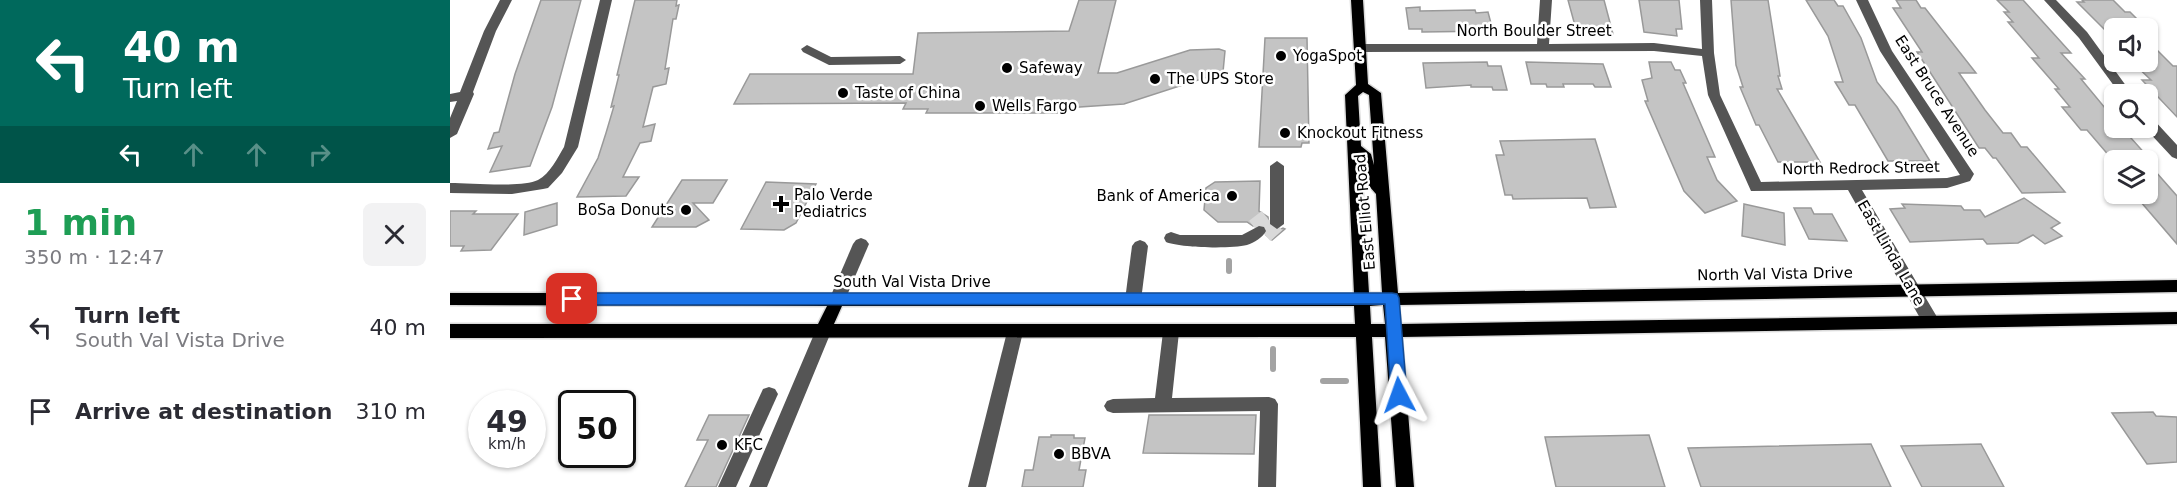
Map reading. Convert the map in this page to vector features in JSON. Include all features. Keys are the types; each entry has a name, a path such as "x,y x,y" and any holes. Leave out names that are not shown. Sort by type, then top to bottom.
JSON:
{"main road":[{"name":"East Elliot Road","path":"1357,0 1362,86"},
{"name":"East Elliot Road","path":"1362,86 1351,94 1371,331 1372,487"},
{"name":"East Elliot Road","path":"1362,86 1375,93 1406,487"},
{"path":"1354,148 1366,157 1368,178 1373,186 1383,192"},
{"name":"North Val Vista Drive","path":"1369,299 2177,286"},
{"name":"South Val Vista Drive","path":"450,299 1369,299"},
{"path":"823,332 837,300"},
{"path":"450,331 1371,331 2177,318"}],"street":[{"path":"450,134 468,94 496,16 506,0"},
{"path":"450,188 512,189 543,184 557,170 571,147 606,0"},
{"path":"1543,48 1546,0"},
{"path":"1706,0 1708,53"},
{"name":"East Bruce Avenue","path":"1862,0 1886,51 1962,164 1966,174 1965,178"},
{"path":"2050,0 2083,35 2119,84"},
{"name":"North Boulder Street","path":"1360,48 1654,47 1708,53"},
{"path":"807,49 829,61 900,60"},
{"name":"North Redrock Street","path":"1708,53 1714,94 1756,187 1947,183 1965,178"},
{"path":"450,98 468,94"},
{"path":"2158,133 2177,154"},
{"path":"1272,220 1273,166"},
{"name":"East Linda Lane","path":"1852,184 1931,322"},
{"path":"1260,231 1245,240 1179,241 1171,238 1182,235 1245,234 1260,231"},
{"path":"837,300 861,244"},
{"path":"1133,300 1140,246"},
{"path":"758,487 823,332"},
{"path":"976,487 1015,332"},
{"path":"1163,405 1172,332"},
{"path":"727,487 769,394"},
{"path":"1113,406 1269,404 1267,487"}],"building":[{"path":"541,0 581,0 552,107 530,166 490,172 502,146 488,149 494,133 499,132 515,74"},
{"path":"635,0 677,0 676,6 679,5 676,19 673,19 665,69 669,68 666,84 653,87 643,127 655,124 651,141 640,143 623,177 639,177 626,196 577,197 598,158 614,106 611,107"},
{"path":"1079,0 1116,0 1098,73 1117,73 1190,50 1219,49 1225,51 1223,72 1124,104 1065,108 1063,113 926,113 928,109 903,109 906,103 734,104 750,74 913,74 918,33 1069,31"},
{"path":"1568,0 1604,0 1613,34 1577,33"},
{"path":"1639,0 1679,0 1682,29 1676,29 1677,36 1644,32"},
{"path":"1731,0 1768,0 1780,76 1778,76 1782,89 1777,89 1820,162 1778,162 1759,125 1756,125 1740,87 1743,87 1736,65"},
{"path":"1806,0 1834,0 1838,6 1843,6 1861,38 1877,82 1897,107 1930,161 1888,161 1855,105 1849,105 1835,82 1843,82 1828,36"},
{"path":"1896,0 1916,0 1921,8 1925,8 1976,73 1959,73 1985,110 2003,133 2011,133 2021,147 2027,147 2065,192 2022,193 1996,158 1993,158 1985,148 1979,148 1917,52 1922,52 1893,8 1901,8"},
{"path":"1997,0 2023,0 2071,53 2061,53 2085,79 2081,79 2104,107 2104,138 2131,138 2142,150 2104,150 2087,130 2081,130 2062,107 2070,107 2055,89 2059,89 2032,58 2039,58 2008,22 2013,22 2004,12 2009,12"},
{"path":"2082,0 2113,0 2125,12 2130,12 2136,18 2104,18 2104,29 2077,2 2084,2"},
{"path":"1420,7 1420,11 1475,10 1476,13 1488,12 1493,31 1422,32 1422,29 1409,29 1406,8"},
{"path":"1265,38 1307,38 1309,143 1302,143 1301,147 1259,147"},
{"path":"2158,51 2173,66 2177,66 2177,117 2158,97 2158,84 2146,84 2142,80 2151,80 2143,72 2158,72"},
{"path":"1487,62 1488,66 1501,66 1507,90 1471,87 1471,85 1426,88 1423,63"},
{"path":"1526,62 1603,64 1611,87 1595,87 1593,84 1563,84 1564,87 1547,87 1546,84 1531,84"},
{"path":"1649,62 1671,62 1675,70 1680,70 1686,83 1683,83 1715,157 1707,157 1717,180 1737,201 1705,213 1684,191 1645,101 1648,101 1642,80 1652,78"},
{"path":"1595,139 1616,207 1590,208 1587,198 1513,199 1512,195 1505,195 1496,155 1504,155 1500,141"},
{"path":"2158,174 2177,196 2177,244 2143,204 2158,204"},
{"name":"BoSa Donuts","path":"682,180 727,180 713,203 693,203 709,220 696,227 652,227"},
{"name":"Bank of America","path":"1260,181 1259,211 1268,217 1269,226 1277,231 1285,229 1272,240 1266,235 1268,230 1264,225 1253,226 1247,222 1218,222 1204,210 1206,188 1215,182"},
{"name":"Palo Verde Pediatrics","path":"766,182 816,184 796,223 784,230 741,229"},
{"path":"2024,198 2060,223 2051,228 2062,236 2045,244 2033,235 2018,243 1987,244 1983,239 1910,242 1890,209 1905,208 1902,204 1961,206 1964,210 1980,210 1985,217"},
{"path":"557,203 557,225 524,235 525,212"},
{"path":"1744,204 1784,213 1785,245 1742,236"},
{"path":"1794,208 1811,208 1814,214 1832,214 1847,241 1809,239"},
{"path":"450,211 476,211 473,214 518,214 491,250 461,251 464,246 450,246"},
{"path":"2153,412 2156,416 2177,417 2177,462 2147,464 2112,413"},
{"name":"KFC","path":"709,415 749,415 716,487 685,487 708,440 697,440"},
{"path":"1149,415 1256,415 1254,454 1143,453"},
{"name":"BBVA","path":"1051,435 1074,435 1074,438 1085,438 1079,470 1086,470 1083,487 1022,487 1025,470 1033,470 1039,437 1051,437"},
{"path":"1649,435 1665,487 1556,487 1545,437"},
{"path":"1871,444 1891,487 1701,487 1688,448"},
{"path":"1981,444 2004,487 1922,487 1901,446"}],"waterway":[{"path":"1229,261 1229,271"},
{"path":"1273,349 1273,369"},
{"path":"1323,381 1346,381"}],"tunnel":[{"path":"1254,227 1267,217"},
{"path":"1265,235 1277,224"}],"place":[{"name":"YogaSpot","path":"1281,56"},
{"name":"Safeway","path":"1007,68"},
{"name":"The UPS Store","path":"1155,79"},
{"name":"Taste of China","path":"843,93"},
{"name":"Wells Fargo","path":"980,106"},
{"name":"Knockout Fitness","path":"1285,133"},
{"name":"Bank of America","path":"1232,196"},
{"name":"Palo Verde Pediatrics","path":"781,204"},
{"name":"BoSa Donuts","path":"686,210"},
{"name":"KFC","path":"722,445"},
{"name":"BBVA","path":"1059,454"}],"route":[{"path":"572,299 1335,300 1392,298 1399,395"}]}
